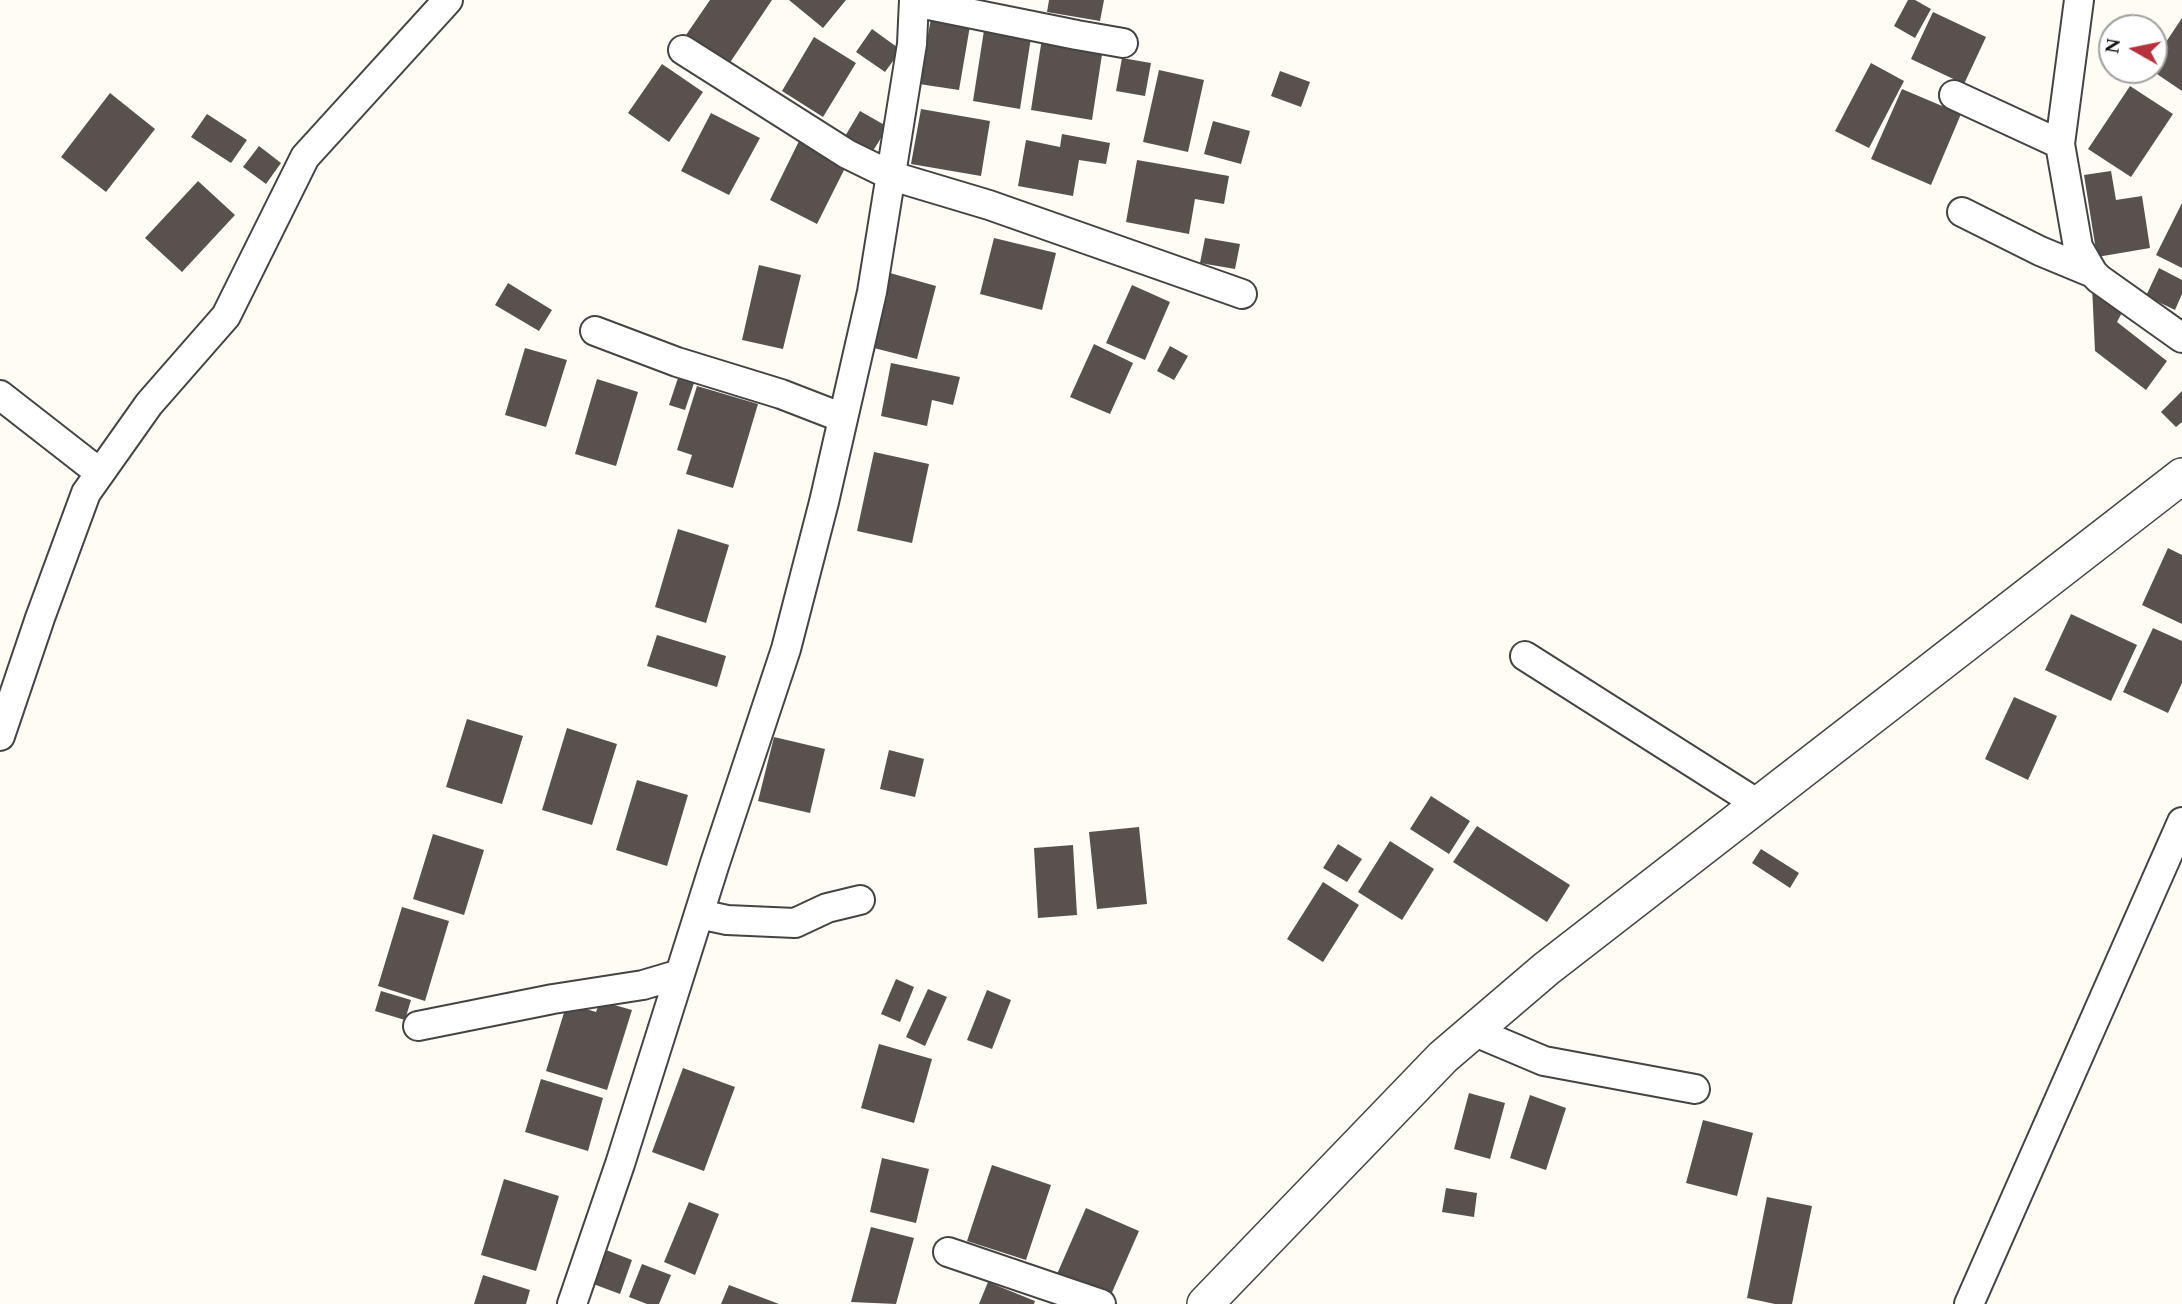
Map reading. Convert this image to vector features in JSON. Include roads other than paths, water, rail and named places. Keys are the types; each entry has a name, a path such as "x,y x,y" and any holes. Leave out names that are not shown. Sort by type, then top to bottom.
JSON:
{"street":[{"path":"0,736 86,493 149,404 226,316 305,157 448,0"},
{"path":"2079,0 2060,144 2078,247 2093,273"},
{"path":"572,1304 620,1164 786,649 824,502 872,292 912,44 914,1 1123,43"},
{"path":"683,50 847,154 892,176 989,205 1242,294"},
{"path":"1954,95 2060,144"},
{"path":"1962,212 2040,251 2093,273 2182,338"},
{"path":"595,331 677,362 781,394 844,418"},
{"path":"0,395 100,473"},
{"path":"1205,1304 1443,1057 1545,969 2182,476"},
{"path":"1525,656 1758,804"},
{"path":"1969,1304 2182,821"},
{"path":"699,915 727,920 796,923 827,908 860,900"},
{"path":"418,1026 553,999 643,985 680,974"},
{"path":"1473,1031 1544,1061 1695,1090"},
{"path":"948,1252 1101,1304"}]}
